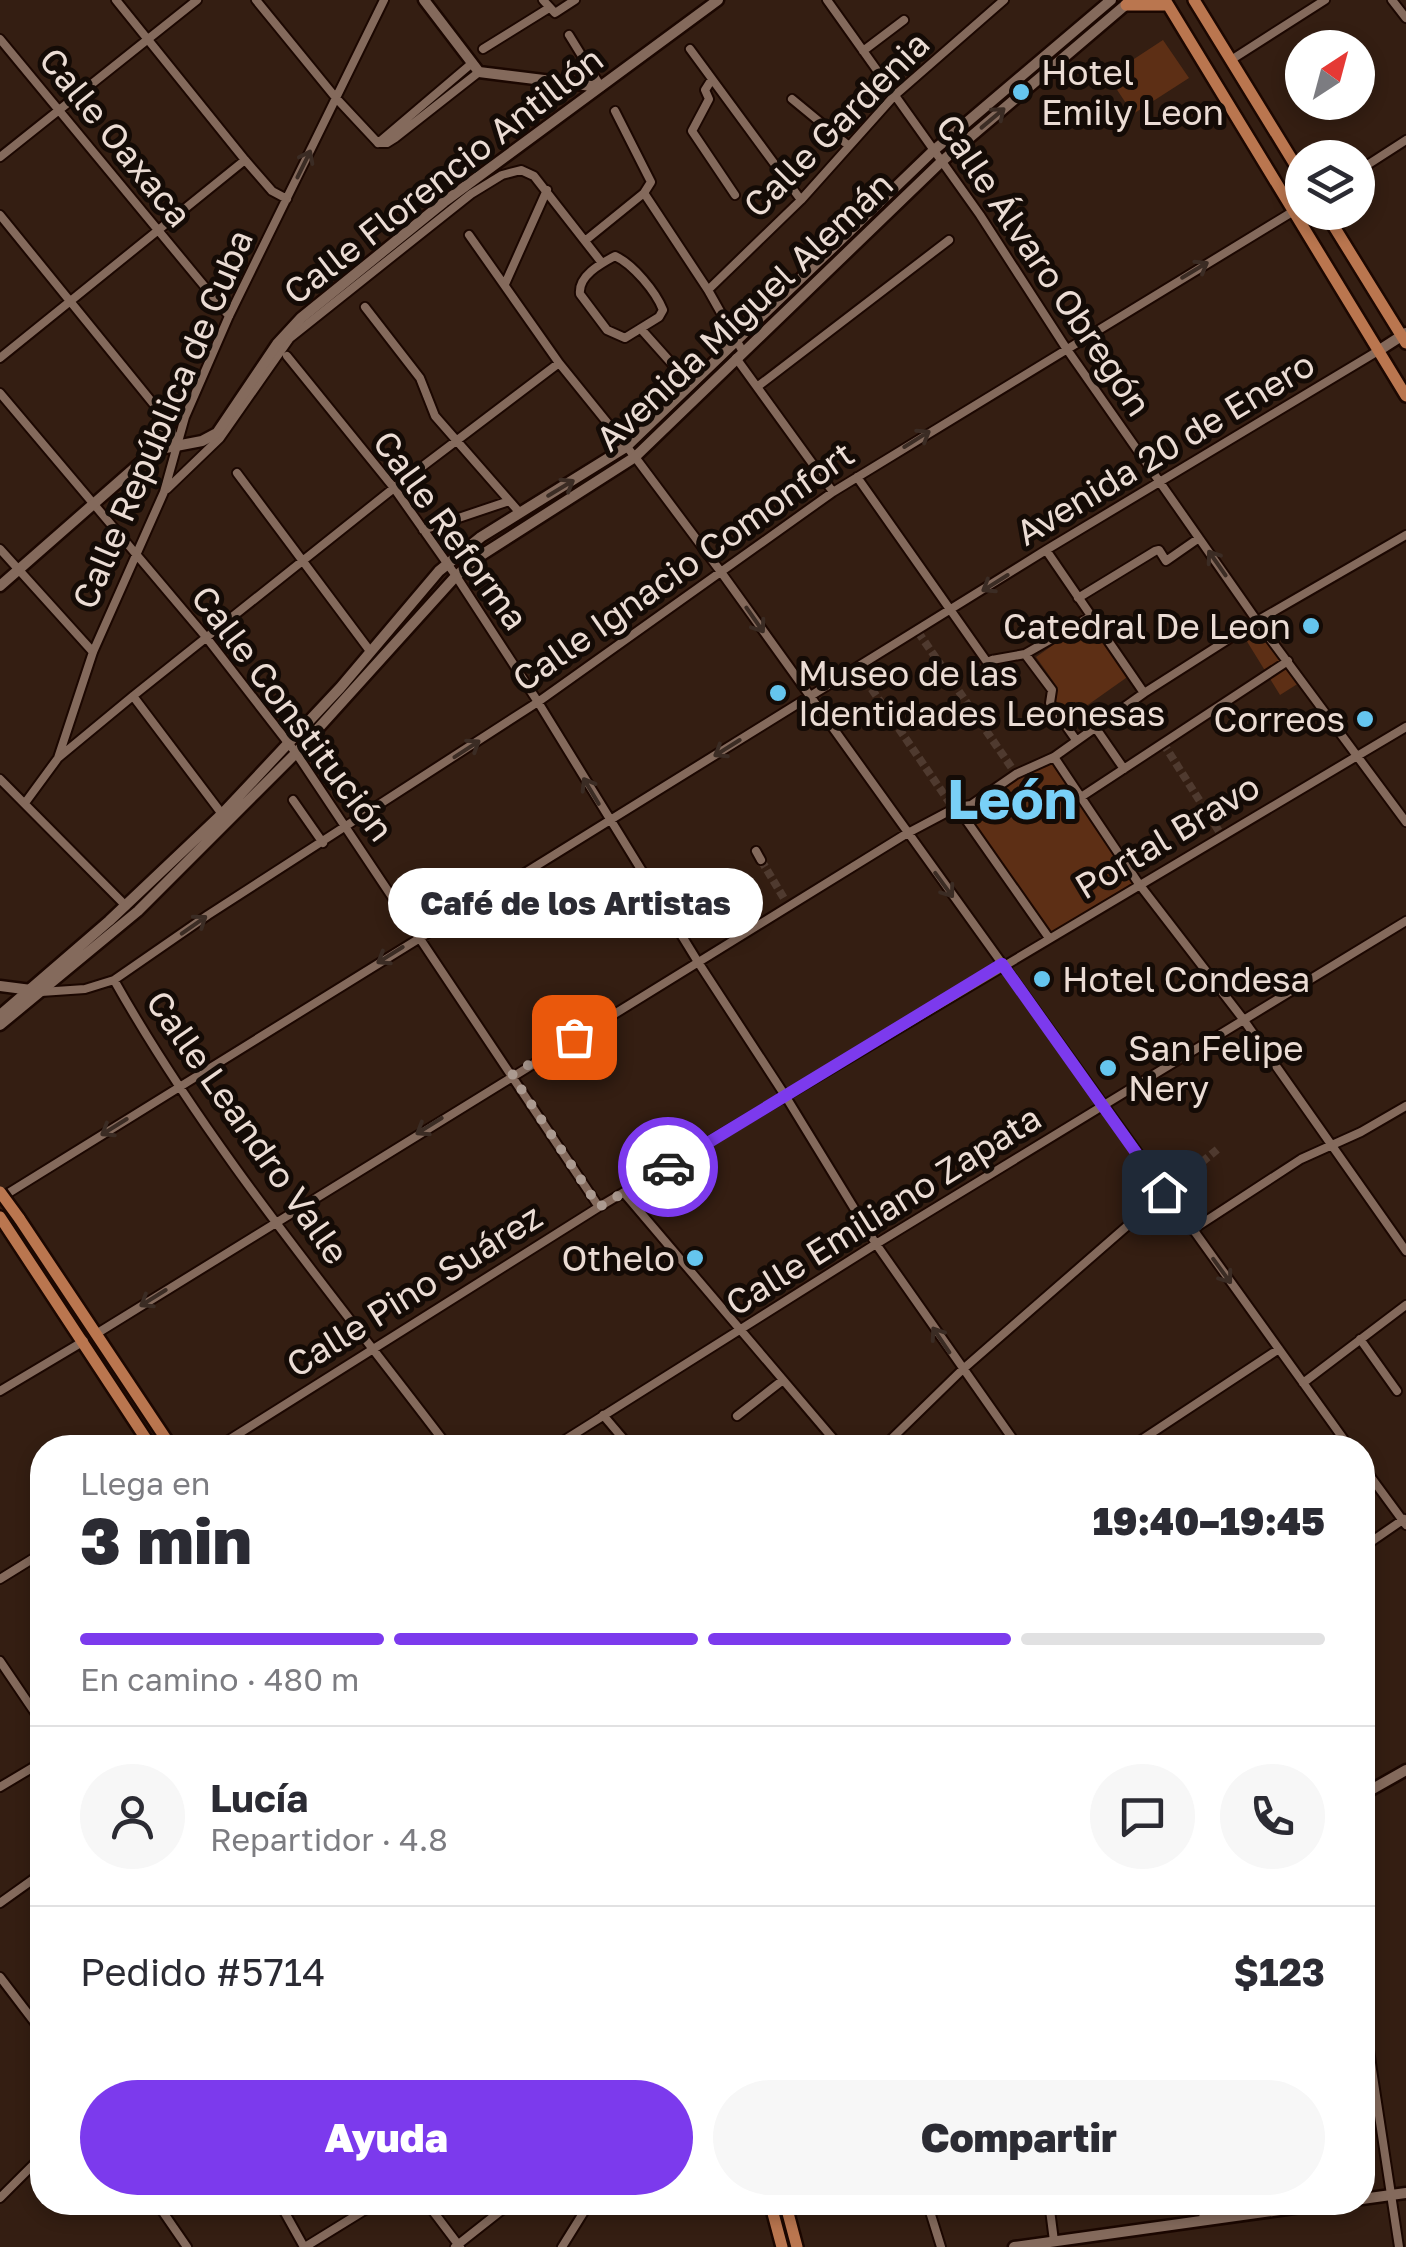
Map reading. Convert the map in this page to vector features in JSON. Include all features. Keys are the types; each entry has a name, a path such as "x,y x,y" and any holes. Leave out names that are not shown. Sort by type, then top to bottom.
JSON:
{"main road":[{"path":"424,0 475,68 601,87"},
{"name":"Calle Florencio Antillón","path":"155,450 202,441 217,433 277,344 301,318 444,202 718,0"},
{"name":"Avenida Miguel Alemán","path":"0,1025 292,748 447,564 626,447 933,151 1111,0"},
{"path":"1194,0 1285,148"},
{"path":"1128,3 1166,2 1285,189"},
{"name":"Avenida Miguel Alemán","path":"0,1015 138,912 456,576 480,556 635,457 941,162 1128,3"},
{"path":"1310,230 1406,396"},
{"path":"1337,230 1405,337"},
{"name":"Avenida 20 de Enero","path":"1378,351 1405,337"},
{"path":"0,586 155,450"},
{"name":"Calle Leandro Valle","path":"0,986 35,991"},
{"path":"2,1193 163,1435"},
{"path":"2,1220 144,1435"},
{"path":"1375,1787 1406,1770"},
{"path":"1375,2197 1406,2193"},
{"path":"773,2215 782,2247"},
{"path":"789,2215 798,2247"},
{"path":"1014,2247 1237,2215"}],"street":[{"path":"116,0 245,160 272,191 286,199"},
{"path":"0,158 196,0"},
{"path":"256,0 378,143 395,138 475,68"},
{"name":"Calle República de Cuba","path":"58,758 93,652 164,492 184,417 229,316 384,0"},
{"path":"484,50 549,7 575,0"},
{"name":"Calle Álvaro Obregón","path":"827,0 980,216 1066,348 1257,622 1406,822"},
{"name":"Calle Gardenia","path":"708,290 801,200 894,96 1003,0"},
{"path":"1231,60 1325,0"},
{"path":"1392,0 1406,18"},
{"path":"863,51 904,20"},
{"path":"569,36 601,87"},
{"name":"Calle Oaxaca","path":"0,39 229,316"},
{"path":"690,49 801,200"},
{"path":"712,79 705,90 708,99 692,128 735,195"},
{"path":"792,100 849,146"},
{"path":"586,240 644,193 651,177 615,111"},
{"path":"1375,160 1406,140"},
{"path":"0,358 245,160"},
{"name":"Calle Florencio Antillón","path":"164,492 220,438 290,338 450,210 512,170 528,172 547,190"},
{"path":"505,284 547,190 602,263"},
{"path":"644,193 708,290 737,340 740,355 757,387 833,492"},
{"path":"0,215 168,423 176,444"},
{"name":"Calle Ignacio Comonfort","path":"114,980 538,702 856,477 1285,217"},
{"path":"468,235 559,363 720,572 1341,1435"},
{"path":"757,387 949,240"},
{"path":"615,256 660,303 661,314 641,329 625,338 615,336 580,294 580,283 615,256"},
{"path":"365,307 420,378 431,409 520,513"},
{"path":"641,329 690,384"},
{"name":"Avenida 20 de Enero","path":"2,1193 1046,550 1378,351"},
{"name":"Calle Reforma","path":"287,356 394,488 456,576 876,1244 1009,1435"},
{"path":"25,803 58,758 133,696 394,488 559,363"},
{"name":"Calle Constitución","path":"0,393 206,638 292,748 599,1207"},
{"path":"155,450 162,434 156,410"},
{"path":"236,474 370,651"},
{"path":"856,477 986,662 1025,654 1090,617"},
{"path":"423,530 509,501"},
{"path":"92,1328 698,962 787,903 906,834 957,807 971,805 1016,774 1054,757 1144,693 1406,535"},
{"path":"1078,598 1155,551 1160,550 1166,561 1199,538"},
{"path":"0,549 93,652"},
{"path":"1046,550 1144,693"},
{"path":"952,610 992,660"},
{"path":"1025,654 1052,690 1050,703 1076,740"},
{"path":"1081,797 1288,661"},
{"path":"133,696 222,814"},
{"path":"1094,727 1124,768"},
{"name":"Portal Bravo","path":"1002,964 1406,727"},
{"path":"1054,757 1139,884 1243,1019 1406,1251"},
{"path":"0,779 126,906"},
{"path":"293,800 323,843"},
{"path":"957,807 1049,938"},
{"name":"Calle Emiliano Zapata","path":"572,1435 876,1244 1406,921"},
{"name":"Calle Pino Suárez","path":"236,1435 599,1207 1002,964"},
{"name":"Calle Leandro Valle","path":"35,991 85,988 114,980 179,1086 275,1220 440,1435"},
{"path":"1192,1230 1301,1158 1406,1106"},
{"path":"895,1435 962,1370 1164,1192"},
{"path":"624,1193 831,1435"},
{"path":"2,1220 8,1208 18,1213"},
{"path":"1303,1383 1406,1305"},
{"path":"1360,1339 1397,1391"},
{"path":"0,1392 84,1341"},
{"path":"1149,1435 1279,1349"},
{"path":"737,1416 783,1380"},
{"path":"603,1415 620,1435"},
{"path":"1375,1482 1405,1521 1375,1540"},
{"path":"0,1578 30,1560"},
{"path":"0,1661 30,1705"},
{"path":"0,1787 30,1769"},
{"path":"0,1903 30,1882"},
{"path":"0,1978 30,2017"},
{"path":"1375,2087 1399,2247"},
{"path":"0,2198 30,2168"},
{"path":"165,2215 187,2247"},
{"path":"286,2215 304,2247 357,2215"},
{"path":"435,2215 458,2246 496,2215"},
{"path":"562,2247 582,2215"},
{"path":"930,2215 941,2247"},
{"path":"1051,2215 1054,2241"},
{"path":"1203,2215 1204,2220"}],"shaded area":[{"path":"1163,40 1189,78 1133,114 1108,76"},
{"path":"1093,617 1133,673 1068,719 1051,694 1058,688 1036,657"},
{"path":"1258,626 1299,683 1280,695 1243,635"},
{"path":"1049,758 1134,882 1050,933 968,814"}],"tunnel":[{"path":"918,632 1016,774"},
{"path":"858,669 954,809"},
{"path":"1163,743 1222,836"},
{"path":"761,860 785,900"},
{"path":"1165,1193 1219,1148"}],"way so far":[{"path":"574,1037 512,1075 599,1207 668,1167"}],"place":[{"name":"Hotel Emily Leon","path":"1021,92"},
{"name":"Catedral De Leon","path":"1311,626"},
{"name":"Museo de las Identidades Leonesas","path":"778,693"},
{"name":"Correos","path":"1365,719"},
{"name":"Hotel Condesa","path":"1042,979"},
{"name":"Café de los Artistas","path":"574,1037"},
{"name":"San Felipe Nery","path":"1108,1068"},
{"name":"Othelo","path":"695,1258"}],"district":[{"name":"León","path":"1012,798"}],"route":[{"path":"668,1167 1002,964 1164,1192"}]}
